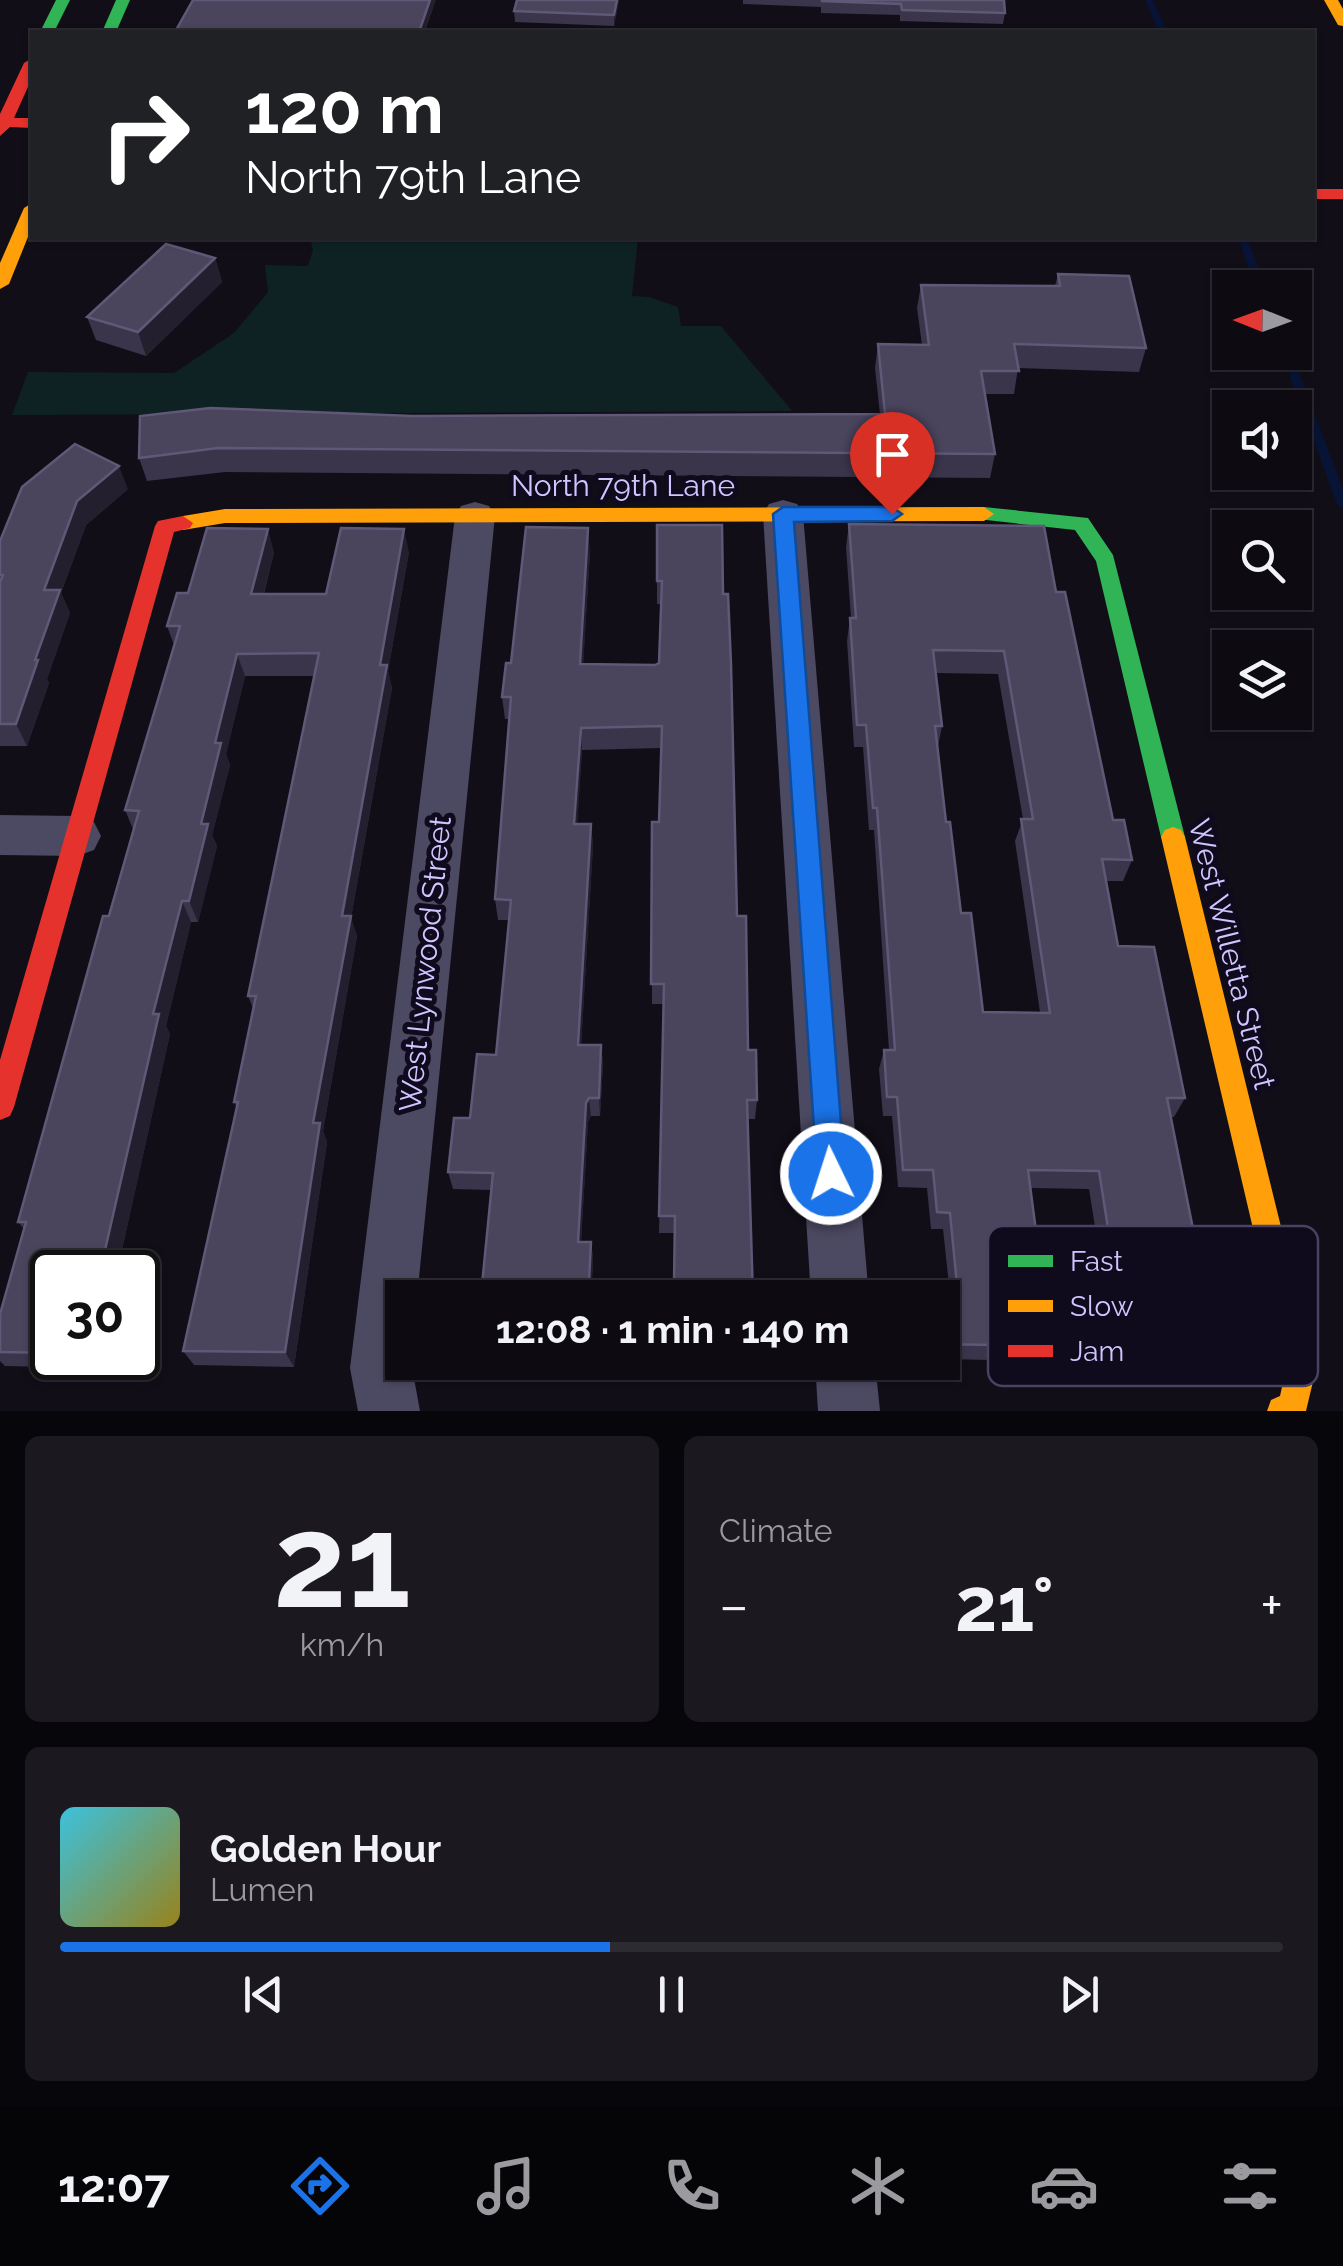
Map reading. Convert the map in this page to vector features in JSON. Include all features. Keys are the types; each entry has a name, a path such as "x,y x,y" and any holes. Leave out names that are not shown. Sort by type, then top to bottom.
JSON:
{"main road":[{"path":"48,30 63,0"},
{"path":"110,30 123,0"},
{"path":"1331,0 1343,22"},
{"path":"2,125 30,67"},
{"path":"2,125 30,122"},
{"path":"1315,194 1343,194"},
{"path":"0,284 30,213"},
{"name":"North 79th Lane","path":"77,836 165,526 225,516 1000,514 1082,522"},
{"name":"West Willetta Street","path":"1082,522 1106,560 1267,1226"},
{"path":"0,1107 77,836"}],"street":[{"path":"783,514 839,1280"},
{"name":"West Lynwood Street","path":"390,1411 380,1368 475,516"},
{"path":"0,835 77,836"},
{"path":"846,1380 849,1411"}],"green space":[{"path":"310,240 638,240 632,296 678,307 681,326 721,326 792,411 12,415 28,372 174,373 234,333 268,292 265,265 308,266 313,250"}],"building":[{"path":"193,0 430,0 420,30 176,30"},
{"path":"517,0 617,0 614,15 514,11"},
{"path":"822,0 1004,0 1005,13 902,10 901,4"},
{"path":"166,244 215,258 138,332 87,317"},
{"path":"1058,274 1129,276 1146,348 1014,344 1019,371 981,371 995,454 218,448 139,458 140,416 210,408 413,416 885,414 878,344 929,345 921,285 1060,286"},
{"path":"75,444 119,466 77,501 44,590 60,590 16,724 0,724 0,541 22,487"},
{"path":"849,524 1044,526 1056,592 1065,592 1113,820 1124,820 1132,860 1102,859 1118,946 1154,947 1185,1098 1167,1098 1192,1226 1108,1226 1099,1171 1028,1170 1035,1226 988,1226 988,1345 960,1344 960,1280 957,1280 950,1213 937,1212 933,1170 903,1170 897,1097 887,1097 884,1050 895,1050 877,808 873,808 866,725 857,725 850,618 856,618","holes":["933,650 1004,651 1033,819 1021,819 1050,1013 983,1012 971,913 961,913 950,822 946,822 935,726 942,726"]},
{"path":"657,525 722,525 723,594 728,594 731,664 737,916 746,916 748,1050 756,1050 757,1100 747,1100 752,1280 674,1280 675,1216 659,1216 664,984 651,984 652,822 659,822 662,726 581,728 574,824 591,824 578,1045 601,1045 599,1098 589,1098 586,1103 578,1242 591,1242 589,1280 482,1280 493,1173 448,1172 454,1118 470,1118 477,1054 496,1055 511,900 495,899 511,697 502,697 506,663 511,663 526,527 588,528 580,664 659,663 662,581 657,581"},
{"path":"207,528 268,529 251,594 326,594 341,528 404,529 380,665 387,665 342,916 351,916 313,1123 320,1123 285,1352 183,1351 238,1102 234,1102 256,996 248,996 319,653 237,654 215,743 221,743 201,824 208,824 189,901 182,901 153,1014 159,1014 105,1250 30,1250 30,1353 0,1352 0,1314 26,1222 18,1222 103,916 109,916 139,811 125,810 180,626 167,626 177,593 188,593"}],"waterway":[{"path":"1149,0 1162,30"},
{"path":"1243,240 1254,270"},
{"path":"1293,370 1343,504"}],"traffic: fast":[{"path":"48,30 63,0"},
{"path":"110,30 123,0"},
{"path":"984,514 1081,523 1106,560 1173,837"}],"traffic: slow":[{"path":"1331,0 1343,22"},
{"path":"0,284 30,213"},
{"path":"183,523 225,516 984,514"},
{"path":"1173,837 1267,1226"},
{"path":"1282,1411 1293,1406 1297,1386"}],"traffic: jam":[{"path":"0,131 30,67"},
{"path":"0,122 30,123"},
{"path":"1315,194 1343,194"},
{"path":"0,1107 165,526 183,523"}],"route":[{"path":"831,1174 783,514 892,514"}]}
